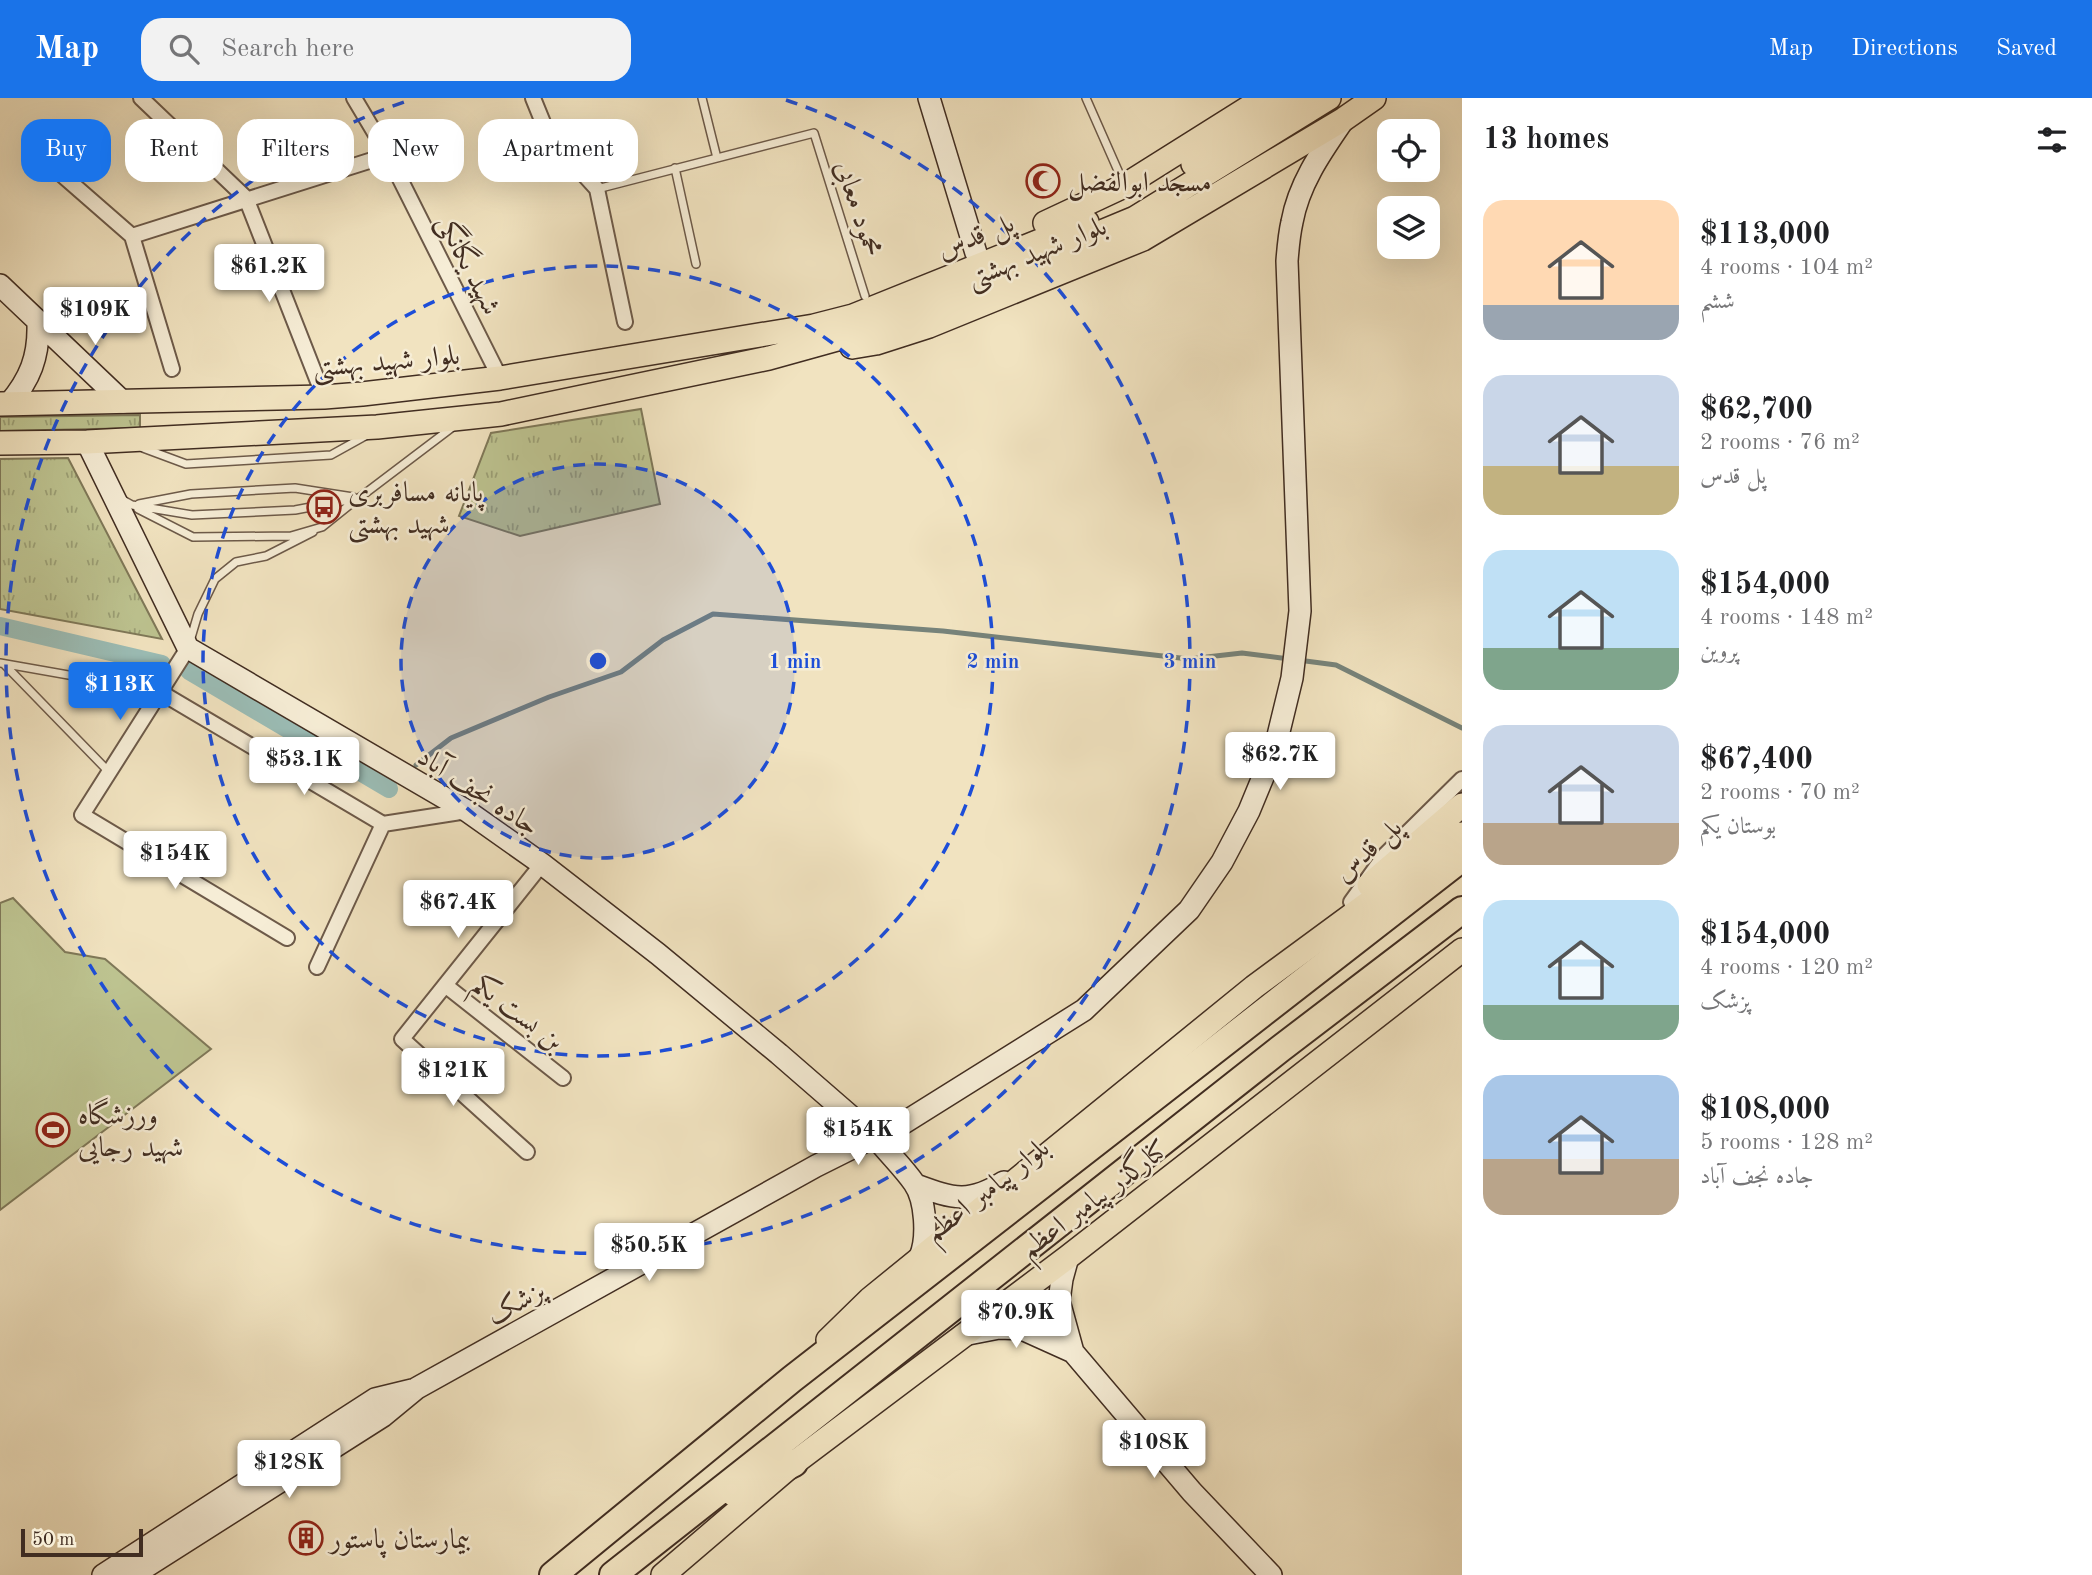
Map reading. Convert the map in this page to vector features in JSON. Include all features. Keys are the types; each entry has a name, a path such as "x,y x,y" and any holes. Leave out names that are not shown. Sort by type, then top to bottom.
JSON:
{"highway":[{"name":"بلوار پیامبر اعظم","path":"553,1575 792,1379 1462,858"},
{"path":"613,1575 1280,1049 1462,910"},
{"path":"683,1519 794,1463"}],"main road":[{"name":"پل قدس","path":"856,325 1129,205 1297,98"},
{"name":"پل قدس","path":"856,325 1135,218 1329,98"},
{"name":"بلوار شهید بهشتی","path":"0,443 88,442 377,427 502,414 769,358 876,343 929,326 1143,239 1344,119 1374,98"},
{"name":"بلوار شهید بهشتی","path":"773,331 976,253 1124,186 1251,102"},
{"name":"بلوار شهید بهشتی","path":"5,404 324,397 500,378 773,331 856,325"},
{"name":"بلوار شهید بهشتی","path":"769,358 856,325"},
{"name":"پل قدس","path":"1314,941 1351,902 1462,804"},
{"path":"792,1379 852,1315 1030,1167 1314,941 1462,834"},
{"name":"کنارگذر پیامبر اعظم","path":"663,1575 794,1463 1068,1257 1462,950"},
{"path":"1429,975 1462,957"}],"street":[{"path":"141,98 246,198 324,397"},
{"name":"شهید یگانگی","path":"354,98 368,121"},
{"path":"533,98 548,135 597,189 625,322"},
{"path":"929,98 976,253"},
{"name":"پزشک","path":"133,1575 383,1416 417,1388 804,1173 873,1138 1084,1010 1189,910 1222,862 1250,811 1278,737 1292,678 1300,611 1287,261 1292,221 1301,192 1316,160 1344,119"},
{"path":"132,236 368,161"},
{"path":"70,182 132,236 172,369"},
{"name":"شهید یگانگی","path":"402,182 500,378"},
{"path":"0,285 123,402"},
{"path":"5,404 23,387 33,367 38,346 38,324"},
{"path":"88,442 188,648 82,815 287,938"},
{"name":"جاده نجف آباد","path":"188,648 467,811 542,864 659,954 779,1054 873,1138 916,1185"},
{"path":"160,691 383,824 467,811"},
{"path":"1351,902 1385,855 1462,779"},
{"path":"317,967 383,824"},
{"path":"527,1152 402,1039 542,864"},
{"name":"بن بست یکم","path":"445,985 563,1078"},
{"path":"916,1185 960,1198 976,1197 1030,1167"},
{"path":"916,1185 925,1222 925,1246 920,1258"},
{"path":"1068,1257 1059,1301 1073,1352 1192,1492 1272,1575"},
{"path":"961,1336 999,1328 1022,1329 1073,1352"},
{"name":"پزشک","path":"103,1575 375,1399 417,1388"}],"lane":[{"path":"597,189 717,158 702,98"},
{"path":"1086,98 1124,186"},
{"name":"محمود معابی","path":"717,158 814,133 865,296"},
{"path":"675,168 696,264"},
{"path":"188,648 198,614 215,579 236,562 266,556 322,527 466,417"},
{"path":"132,505 191,494 295,488 359,498"},
{"path":"111,491 194,537 291,536 322,527"},
{"path":"132,505 192,515 295,510 359,498"},
{"path":"2,664 160,691"},
{"path":"2,664 109,772"}],"green space":[{"path":"641,409 660,504 520,536 459,516 491,433"},
{"path":"140,415 140,428 0,431 0,417"},
{"path":"68,458 162,639 0,609 0,459"},
{"name":"ورزشگاه شهید رجایی","path":"13,898 65,952 105,959 211,1049 0,1210 0,903"}],"waterway":[{"path":"416,765 451,738 549,697 621,672 663,640 713,614 943,631 1189,659 1242,653 1289,659"},
{"path":"0,626 162,664"},
{"path":"1298,660 1336,665 1462,728"},
{"path":"189,671 389,789"},
{"path":"389,789 393,785"}],"place":[{"name":"مسجد ابوالفضل","path":"1043,181"},
{"name":"پایانه مسافربری شهید بهشتی","path":"324,507"},
{"name":"ورزشگاه شهید رجایی","path":"53,1130"},
{"name":"بیمارستان پاستور","path":"306,1538"}]}
